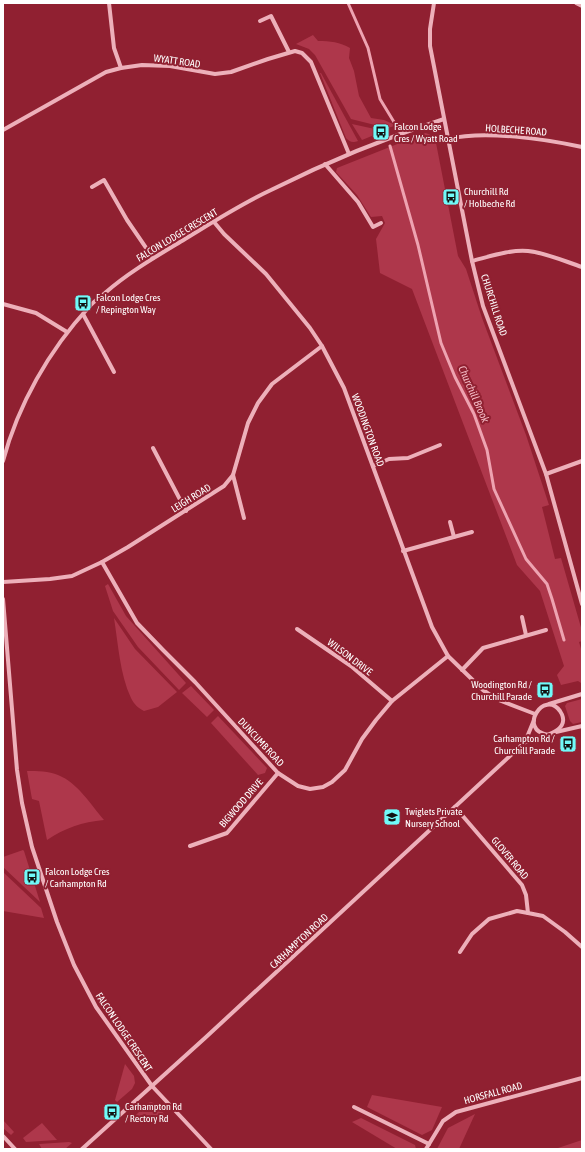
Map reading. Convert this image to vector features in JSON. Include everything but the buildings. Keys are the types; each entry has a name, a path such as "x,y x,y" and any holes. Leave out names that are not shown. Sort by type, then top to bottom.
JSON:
{"street":[{"path":"110,3 114,48 121,68"},
{"name":"CHURCHILL ROAD","path":"434,3 430,29 430,46 472,261 483,306 546,474 582,604"},
{"path":"576,3 582,6"},
{"path":"260,21 271,16 289,52 296,51 311,62 349,154"},
{"name":"WYATT ROAD","path":"3,130 106,72 142,64 170,66 215,74 231,72 289,52"},
{"name":"FALCON LODGE CRESCENT","path":"3,461 10,436 22,407 39,375 68,332 83,314 120,280 153,258 270,190 349,154 444,119"},
{"name":"HOLBECHE ROAD","path":"448,139 469,136 494,136 558,142 582,147"},
{"path":"325,164 358,202 373,227 381,223"},
{"path":"92,187 104,180 153,258"},
{"name":"WOODINGTON ROAD","path":"214,222 224,234 266,274 310,328 322,346 344,388 432,627 448,656 462,670"},
{"path":"472,261 516,251 526,251 539,253 582,267"},
{"path":"3,304 36,313 68,332"},
{"path":"83,314 114,372"},
{"name":"LEIGH ROAD","path":"3,582 68,577 102,562 224,486 233,474 248,423 258,403 272,384 322,346"},
{"path":"372,466 390,459 408,458 440,445"},
{"path":"154,448 186,511"},
{"path":"546,474 582,461"},
{"path":"233,474 244,518"},
{"path":"450,522 454,537"},
{"path":"403,551 472,532"},
{"name":"DUNCUMB ROAD","path":"102,562 137,622 195,682 278,773 298,786 310,789 323,787 332,782 345,770 362,739 392,701 448,656"},
{"name":"FALCON LODGE CRESCENT","path":"3,599 17,770 22,803 32,846 57,922 74,966 96,1007 152,1086 211,1149"},
{"path":"522,617 526,635"},
{"name":"WILSON DRIVE","path":"297,629 351,666 392,701"},
{"path":"535,714 496,699 483,690 462,670 483,648 546,630"},
{"path":"582,694 545,706 538,710 535,714 534,720 539,731 548,735 582,726"},
{"path":"545,706 555,707 561,714 562,724 556,732"},
{"name":"CARHAMPTON ROAD","path":"82,1149 525,742 534,720"},
{"name":"CARHAMPTON ROAD","path":"525,742 548,735"},
{"name":"BIGWOOD DRIVE","path":"190,846 227,833 278,773"},
{"name":"GLOVER ROAD","path":"455,807 522,885 526,895 528,913"},
{"path":"460,952 472,934 489,919 517,911 542,916 565,932 582,947"},
{"name":"HORSFALL ROAD","path":"426,1149 443,1121 456,1112 582,1078"},
{"path":"354,1107 429,1144"},
{"path":"3,1136 15,1149"}],"shaded area":[{"path":"313,35 318,41 335,42 350,48 349,58 354,71 359,96 371,118 384,120 393,124 398,123 399,125 387,128 351,119 315,55 309,49 296,44"},
{"path":"320,73 358,141 351,142 346,138"},
{"path":"352,124 384,131 362,140"},
{"path":"425,133 432,136 436,143 458,256 466,269 482,318 526,435 549,505 542,507 555,559 561,558 582,631 582,641 579,642 582,652 581,683 578,681 561,685 557,675 564,666 540,591 517,565 412,289 380,273 376,239 385,223 382,216 371,217 357,195 336,172 337,168"},
{"path":"108,584 126,616 186,683 179,690 138,647 113,611 105,586"},
{"path":"114,618 135,649 177,692 158,707 144,711 136,706 131,698 124,679"},
{"path":"191,686 214,710 207,717 182,693"},
{"path":"582,699 582,722 573,724 570,721 565,706 567,703"},
{"path":"218,716 267,768 265,773 258,775 211,723"},
{"path":"27,771 51,773 58,775 72,783 84,795 104,820 74,826 47,840 39,801 32,799"},
{"path":"23,850 40,902 3,867 3,857"},
{"path":"3,872 41,908 44,918 3,911"},
{"path":"125,1064 134,1076 135,1083 132,1089 117,1102 115,1100"},
{"path":"372,1095 442,1107 432,1130 422,1135 367,1107"},
{"path":"151,1102 156,1104 165,1115 131,1121 148,1103"},
{"path":"475,1114 459,1149 437,1149 448,1128"},
{"path":"361,1118 415,1145 416,1149 397,1149 352,1122"},
{"path":"3,1120 14,1132 11,1135 3,1128"},
{"path":"42,1123 57,1140 26,1142 23,1138"},
{"path":"582,1140 582,1149 555,1149"},
{"path":"72,1143 65,1149 42,1149 39,1144"}],"waterway":[{"name":"Churchill Brook","path":"348,3 368,48 380,99 394,122"},
{"name":"Churchill Brook","path":"390,146 418,245 441,343 455,377 474,414 487,450 494,489 526,559 547,584 564,640"}],"place":[{"name":"Falcon Lodge Cres / Wyatt Road","path":"381,132"},
{"name":"Churchill Rd / Holbeche Rd","path":"451,197"},
{"name":"Falcon Lodge Cres / Repington Way","path":"83,303"},
{"name":"Woodington Rd / Churchill Parade","path":"545,690"},
{"name":"Carhampton Rd / Churchill Parade","path":"568,744"},
{"name":"Twiglets Private Nursery School","path":"392,817"},
{"name":"Falcon Lodge Cres / Carhampton Rd","path":"32,877"},
{"name":"Carhampton Rd / Rectory Rd","path":"112,1112"}]}
